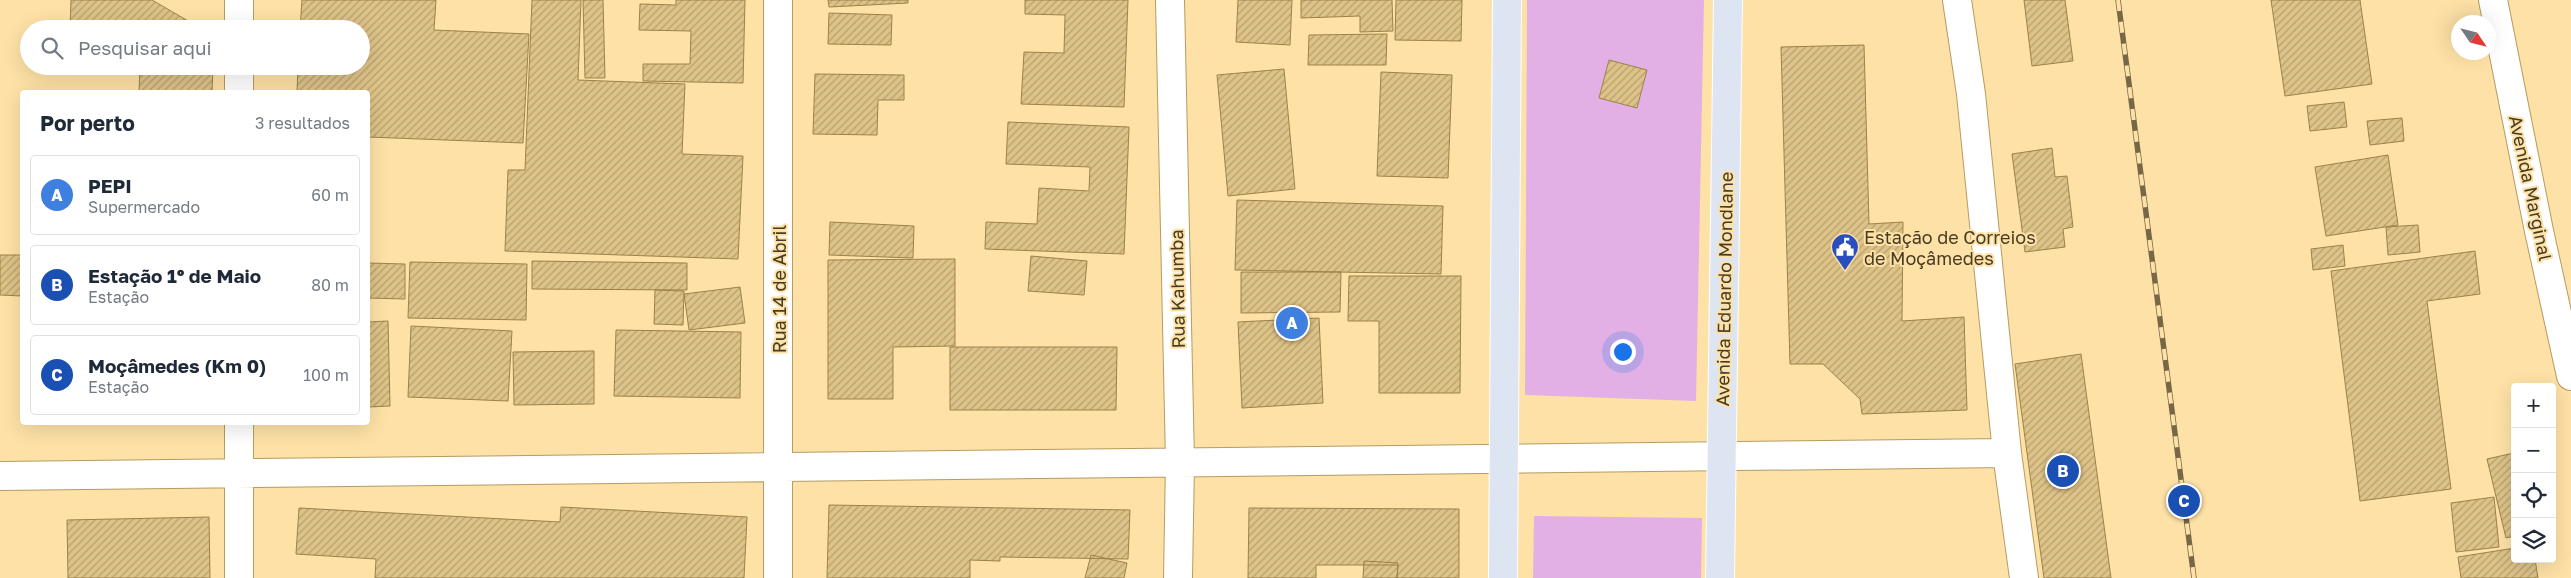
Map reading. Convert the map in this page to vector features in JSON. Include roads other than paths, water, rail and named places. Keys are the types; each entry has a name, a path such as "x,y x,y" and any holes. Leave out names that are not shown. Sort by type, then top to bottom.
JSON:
{"main road":[{"path":"1503,578 1507,0"},
{"name":"Avenida Eduardo Mondlane","path":"1720,578 1728,0"}],"street":[{"path":"239,0 239,20"},
{"name":"Rua 14 de Abril","path":"778,0 778,578"},
{"name":"Rua Kahumba","path":"1170,0 1180,462 1178,578"},
{"path":"1957,0 1971,94 2008,453 2024,578"},
{"name":"Avenida Marginal","path":"2493,0 2539,231 2571,376"},
{"path":"239,75 239,90"},
{"path":"239,425 239,578"},
{"path":"0,476 1722,454 2008,453"}],"railway":[{"path":"2118,0 2194,578"}],"place":[{"name":"Estação de Correios de Moçâmedes","path":"1845,271"},
{"name":"PEPI","path":"1292,323"},
{"name":"Estação 1º de Maio","path":"2063,471"},
{"name":"Moçâmedes (Km 0)","path":"2184,501"}]}
